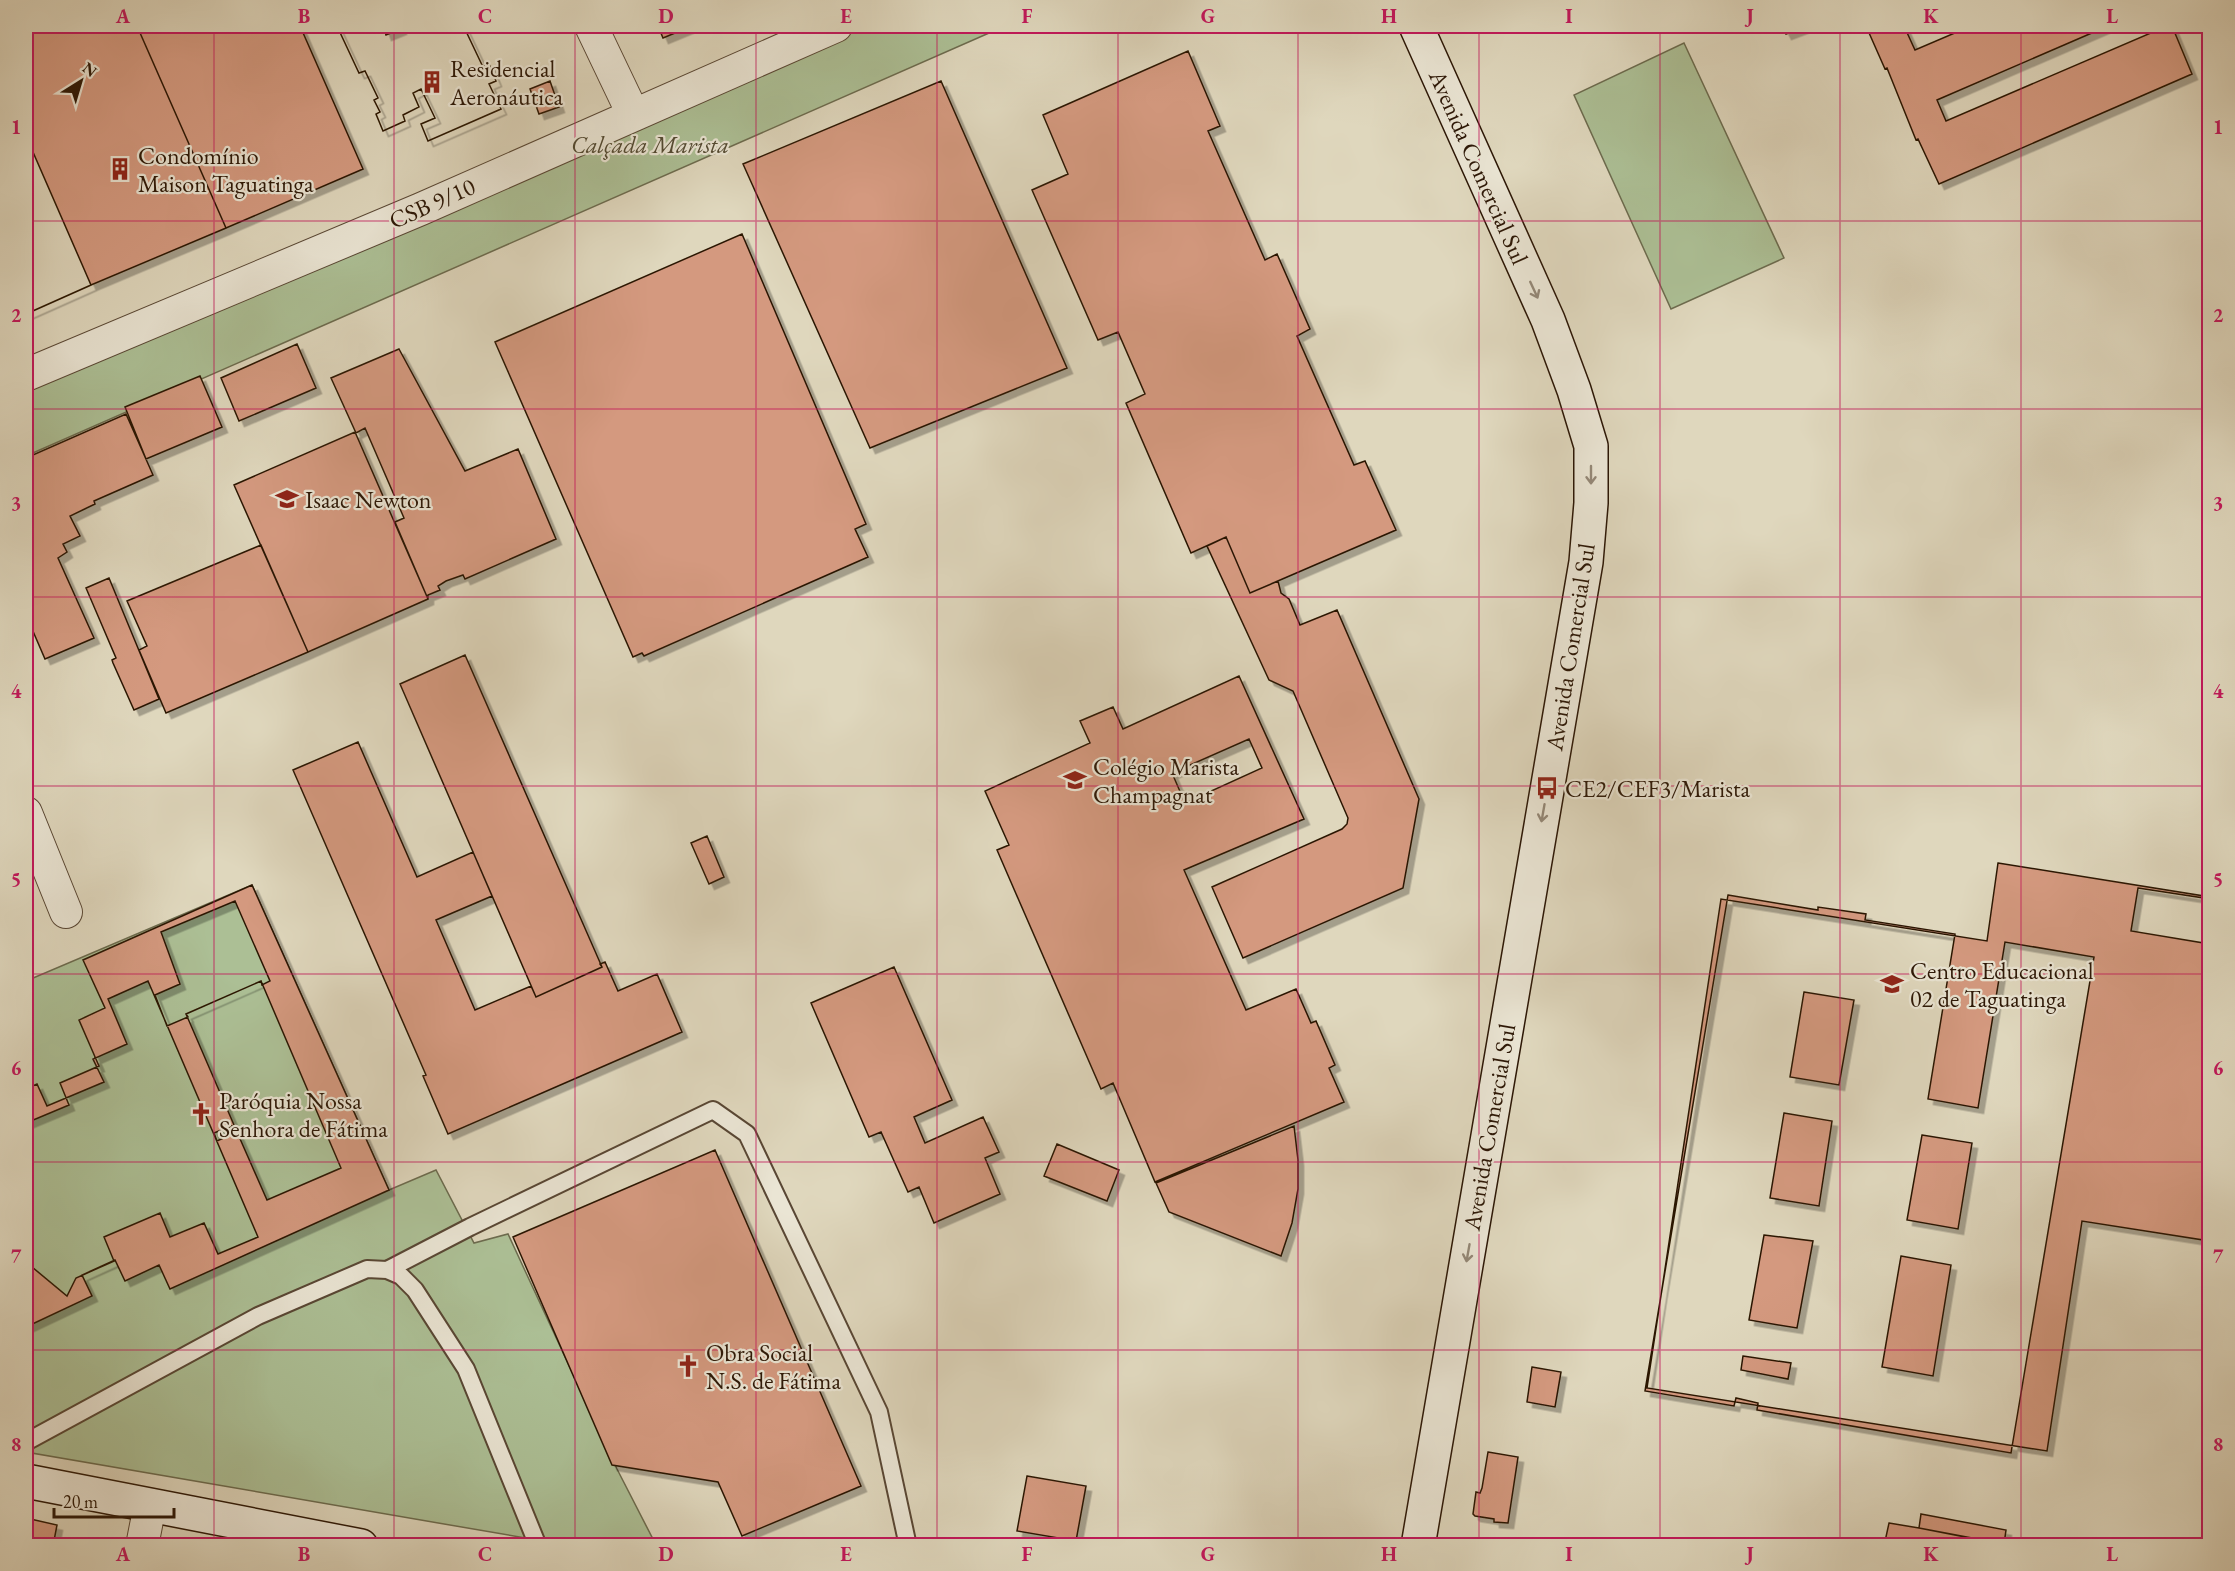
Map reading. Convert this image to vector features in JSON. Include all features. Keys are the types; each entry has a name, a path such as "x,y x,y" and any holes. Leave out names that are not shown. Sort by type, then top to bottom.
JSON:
{"main road":[{"name":"Avenida Comercial Sul","path":"1416,26 1548,320 1591,446 1591,503 1586,562 1418,1545"},
{"path":"26,1480 361,1545"}],"street":[{"path":"591,26 633,114"},
{"name":"CSB 9/10","path":"26,375 421,209 836,26"},
{"path":"26,813 66,912"},
{"path":"142,1545 150,1505"}],"lane":[{"path":"387,1270 470,1227 713,1110 747,1134 879,1412 908,1545"},
{"path":"26,1442 258,1316 367,1269 387,1270 401,1276 415,1290 466,1369 538,1545"}],"green space":[{"name":"Calçada Marista","path":"836,26 1005,26 26,456 26,375"},
{"path":"1684,43 1784,258 1671,309 1574,95"},
{"path":"252,885 389,1190 436,1170 474,1243 508,1234 617,1469 656,1545 566,1545 26,1452 26,981"}],"building":[{"name":"Condomínio Maison Taguatinga","path":"26,26 137,26 226,228 91,285 26,136"},
{"path":"137,26 300,26 363,169 226,228"},
{"name":"Residencial Aeronáutica","path":"337,26 383,26 386,35 401,29 399,26 468,26 464,27 483,67 489,64 496,81 489,84 501,109 428,141 421,124 435,118 421,89 413,93 419,107 403,115 405,121 383,131 376,114 380,112 374,100 378,98 365,71 359,73"},
{"name":"Residencial Aeronáutica","path":"337,26 468,26 464,27 483,67 489,64 496,81 489,84 501,109 428,141 421,124 435,118 421,89 413,93 419,107 403,115 405,121 383,131 376,114 380,112 374,100 378,98 365,71 359,73"},
{"path":"658,26 692,26 663,38"},
{"path":"1782,26 1807,26 1786,34"},
{"path":"1866,26 1904,26 1915,50 1971,26 2108,26 1937,100 1946,121 2167,26 2172,26 2192,74 1939,184 1918,139 1916,140 1887,68 1885,69"},
{"path":"1188,51 1220,126 1208,131 1265,260 1277,254 1310,329 1297,336 1354,465 1365,461 1396,530 1250,593 1226,537 1191,553 1126,403 1145,394 1118,332 1098,340 1032,190 1068,174 1043,115"},
{"path":"550,81 559,107 539,114 530,89"},
{"path":"941,81 1067,368 870,448 743,164"},
{"path":"26,136 91,285 26,314"},
{"path":"26,136 91,285 26,314"},
{"path":"742,234 866,524 855,529 868,557 644,656 642,653 633,657 495,342"},
{"path":"297,344 316,388 239,421 221,378"},
{"path":"399,349 465,471 518,449 556,539 465,579 463,575 446,581 438,586 440,590 428,595 428,599 395,522 404,518 365,428 356,433 331,378"},
{"path":"200,376 222,427 146,459 125,407"},
{"path":"126,414 153,475 94,501 95,504 70,516 80,536 63,544 67,552 58,558 94,638 45,659 26,615 26,458"},
{"path":"355,432 428,599 308,652 234,485"},
{"path":"1226,537 1250,593 1278,581 1281,593 1289,599 1300,625 1337,610 1419,799 1403,888 1243,958 1212,887 1342,829 1347,824 1348,818 1293,691 1269,680 1207,546"},
{"path":"261,545 308,652 166,713 139,650 147,646 127,601"},
{"path":"109,578 159,699 134,710 113,663 112,660 116,658 86,588"},
{"path":"465,655 602,967 536,997 400,684"},
{"path":"1239,676 1304,819 1184,870 1246,1010 1296,989 1311,1023 1316,1021 1335,1065 1329,1068 1344,1102 1155,1182 1113,1083 1101,1089 997,850 1009,845 985,791 1090,743 1080,721 1113,707 1123,729","holes":["1249,739 1262,768 1185,803 1172,773"]},
{"path":"358,742 417,877 473,852 492,896 436,920 475,1010 531,986 536,997 602,967 600,964 605,962 618,991 657,974 682,1032 448,1134 423,1076 426,1075 293,770"},
{"path":"707,836 724,877 709,884 691,843"},
{"path":"1998,863 2210,897 2210,1241 2082,1221 2047,1451 1647,1388 1721,899 1987,941"},
{"name":"Paróquia Nossa Senhora de Fátima","path":"252,885 389,1190 170,1289 159,1265 125,1281 115,1260 82,1275 92,1296 26,1327 26,1123 69,1105 60,1083 99,1066 79,1020 105,1008 83,960"},
{"path":"2138,888 2210,899 2210,944 2131,931"},
{"path":"1728,895 1818,910 1818,907 1866,914 1865,920 1955,934 1928,1099 1978,1108 2005,942 2094,957 2011,1453 1757,1410 1758,1403 1736,1398 1734,1406 1645,1391","holes":["1804,992 1854,1000 1839,1085 1790,1077","1784,1113 1832,1121 1819,1206 1770,1198","1922,1135 1972,1143 1958,1229 1907,1220","1764,1235 1813,1241 1797,1328 1749,1320","1901,1256 1951,1265 1933,1376 1882,1367","1743,1356 1791,1363 1788,1379 1741,1370"]},
{"path":"235,901 270,981 262,985 261,981 186,1014 188,1017 167,1026 155,995 180,984 161,932"},
{"path":"894,967 952,1100 914,1117 925,1143 983,1117 999,1152 985,1158 1000,1194 934,1223 919,1187 908,1192 881,1132 869,1137 811,1003"},
{"path":"148,981 258,1237 218,1254 204,1223 170,1237 160,1213 104,1237 114,1261 76,1278 67,1296 26,1262 26,1089 37,1084 47,1106 104,1082 93,1059 127,1044 108,999"},
{"path":"261,981 341,1168 267,1200 237,1132 217,1141 214,1133 234,1125 186,1014"},
{"path":"1294,1126 1298,1160 1298,1189 1292,1223 1281,1256 1169,1212 1156,1183"},
{"path":"1057,1144 1119,1170 1107,1201 1044,1176"},
{"name":"Obra Social N.S. de Fátima","path":"715,1150 861,1486 742,1536 718,1482 612,1465 513,1237"},
{"path":"1532,1367 1561,1372 1555,1407 1527,1402"},
{"path":"1488,1452 1518,1457 1508,1523 1494,1522 1494,1519 1473,1514 1476,1492 1480,1493 1482,1488"},
{"path":"1027,1476 1086,1486 1076,1541 1017,1531"},
{"path":"1921,1514 2006,1530 2004,1544 1919,1528"},
{"path":"26,1518 57,1525 53,1546 26,1546"},
{"path":"1889,1523 1919,1528 2011,1546 1884,1546"}],"place":[{"name":"Residencial Aeronáutica","path":"432,82"},
{"name":"Condomínio Maison Taguatinga","path":"120,169"},
{"name":"Isaac Newton","path":"287,499"},
{"name":"Colégio Marista Champagnat","path":"1075,780"},
{"name":"CE2/CEF3/Marista","path":"1547,788"},
{"name":"Centro Educacional 02 de Taguatinga","path":"1892,984"},
{"name":"Paróquia Nossa Senhora de Fátima","path":"201,1114"},
{"name":"Obra Social N.S. de Fátima","path":"688,1366"}]}
